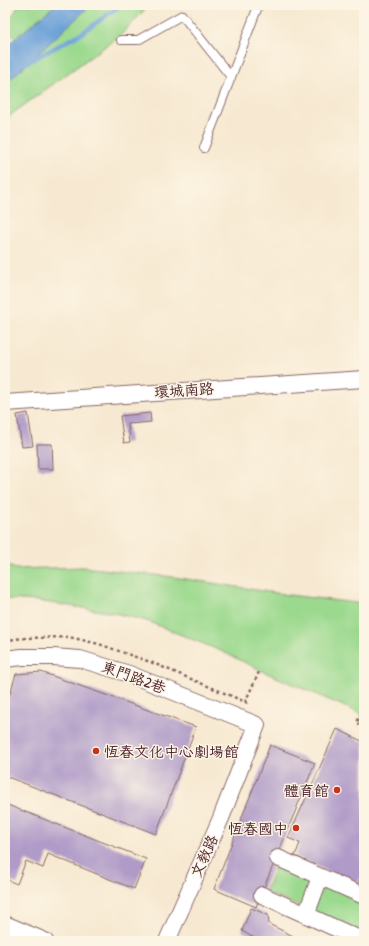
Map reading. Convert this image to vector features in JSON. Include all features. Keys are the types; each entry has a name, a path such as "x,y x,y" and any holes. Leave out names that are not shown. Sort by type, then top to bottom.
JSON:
{"street":[{"name":"環城南路","path":"5,403 364,379"},
{"name":"東門路2巷","path":"5,659 22,657 80,659 129,674 257,725"},
{"name":"文教路","path":"167,941 222,818 257,725"},
{"path":"278,858 364,896"},
{"path":"306,915 320,876"},
{"path":"262,895 364,941"},
{"path":"5,924 45,941"}],"lane":[{"path":"204,148 257,9 260,5"},
{"path":"121,40 138,40 182,15 231,77"}],"path":[{"path":"245,702 259,672"},
{"path":"361,713 357,723 364,726"}],"green space":[{"path":"19,5 149,5 122,34 5,119 5,74 28,61 7,25"},
{"path":"5,563 15,569 83,567 173,577 289,595 364,604 364,715 269,674 221,651 147,621 114,613 83,608 37,601 5,599"},
{"path":"277,862 315,880 303,908 265,892"},
{"path":"324,884 364,901 364,934 312,912"}],"water":[{"path":"55,5 91,5 5,84 5,47"}],"building":[{"path":"28,413 33,446 22,447 17,415"},
{"path":"150,413 151,422 128,424 130,442 124,443 120,416"},
{"path":"37,444 52,444 53,469 38,469"},
{"name":"恆春文化中心劇場館","path":"41,672 196,727 156,834 5,776 5,710 16,674"},
{"name":"體育館","path":"337,729 364,742 364,872 357,885 295,856 300,843 288,838"},
{"path":"270,745 315,763 256,907 214,889"},
{"path":"5,804 146,859 134,889 48,854 43,868 26,861 17,884 5,879"},
{"path":"251,908 268,915 269,924 303,941 255,941 256,939 242,931"}],"waterway":[{"path":"26,63 82,33 121,5"}],"place":[{"name":"恆春文化中心劇場館","path":"96,751"},
{"name":"體育館","path":"337,790"},
{"name":"恆春國中","path":"296,828"}]}
